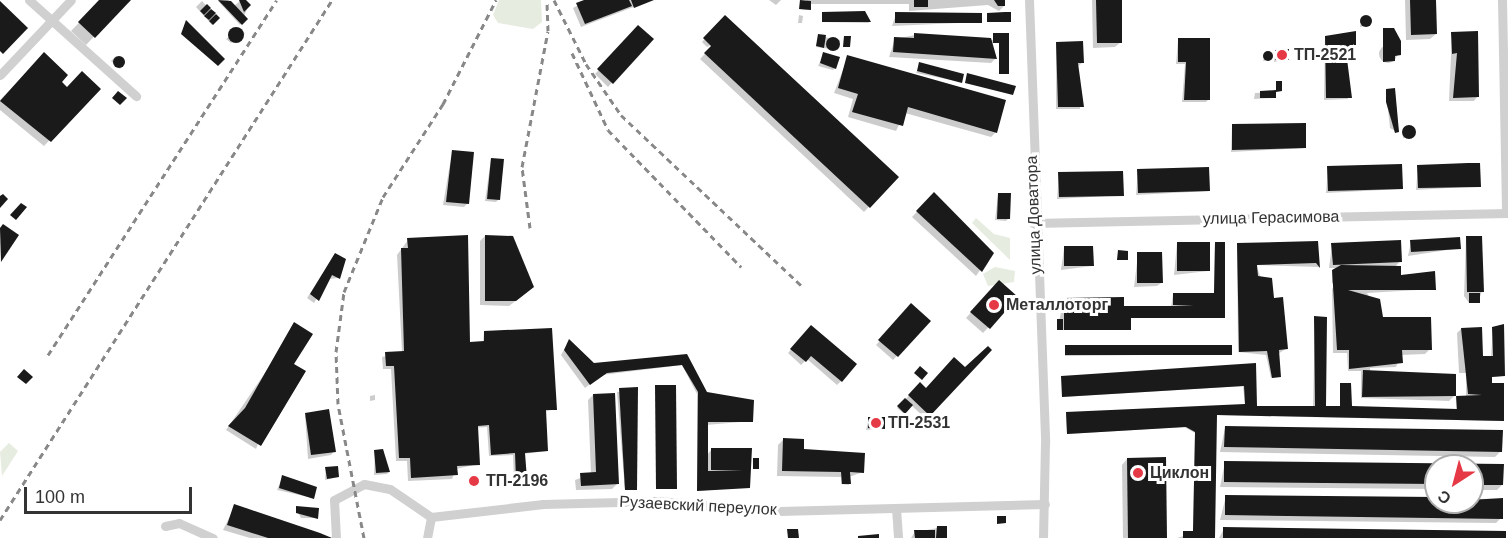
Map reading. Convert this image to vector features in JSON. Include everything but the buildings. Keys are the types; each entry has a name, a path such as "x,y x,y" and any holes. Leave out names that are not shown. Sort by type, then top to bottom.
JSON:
{"street":[{"path":"29,0 136,96"},
{"path":"0,75 71,0"},
{"name":"улица Доватора","path":"1029,0 1033,223 1045,504 1043,538"},
{"path":"1502,0 1507,213"},
{"name":"улица Герасимова","path":"1033,223 1507,213"},
{"path":"336,538 334,500 364,484 390,489 431,517 427,538"},
{"name":"Рузаевский переулок","path":"431,517 543,504 647,501 733,510 1045,504"},
{"path":"896,508 898,538"},
{"path":"165,526 179,524 213,538"}],"shaded area":[{"path":"499,0 541,0 542,22 533,29 498,23 493,15"},
{"path":"976,218 994,234 1010,238 1010,260 972,223"},
{"path":"995,267 1015,271 1014,282 988,286 983,274"},
{"path":"9,443 18,451 2,476 0,452"}],"railway":[{"path":"48,355 277,0"},
{"path":"0,520 332,0"},
{"path":"364,538 338,404 336,352 344,292 383,197 443,104 496,0"},
{"path":"530,228 522,167 548,31 547,0"},
{"path":"554,0 586,64 621,115 803,287"},
{"path":"572,53 608,130 741,267"}],"place":[{"name":"ТП-2521","path":"1282,55"},
{"name":"Металлоторг","path":"994,305"},
{"name":"ТП-2531","path":"876,423"},
{"name":"Циклон","path":"1138,473"},
{"name":"ТП-2196","path":"474,481"}]}
